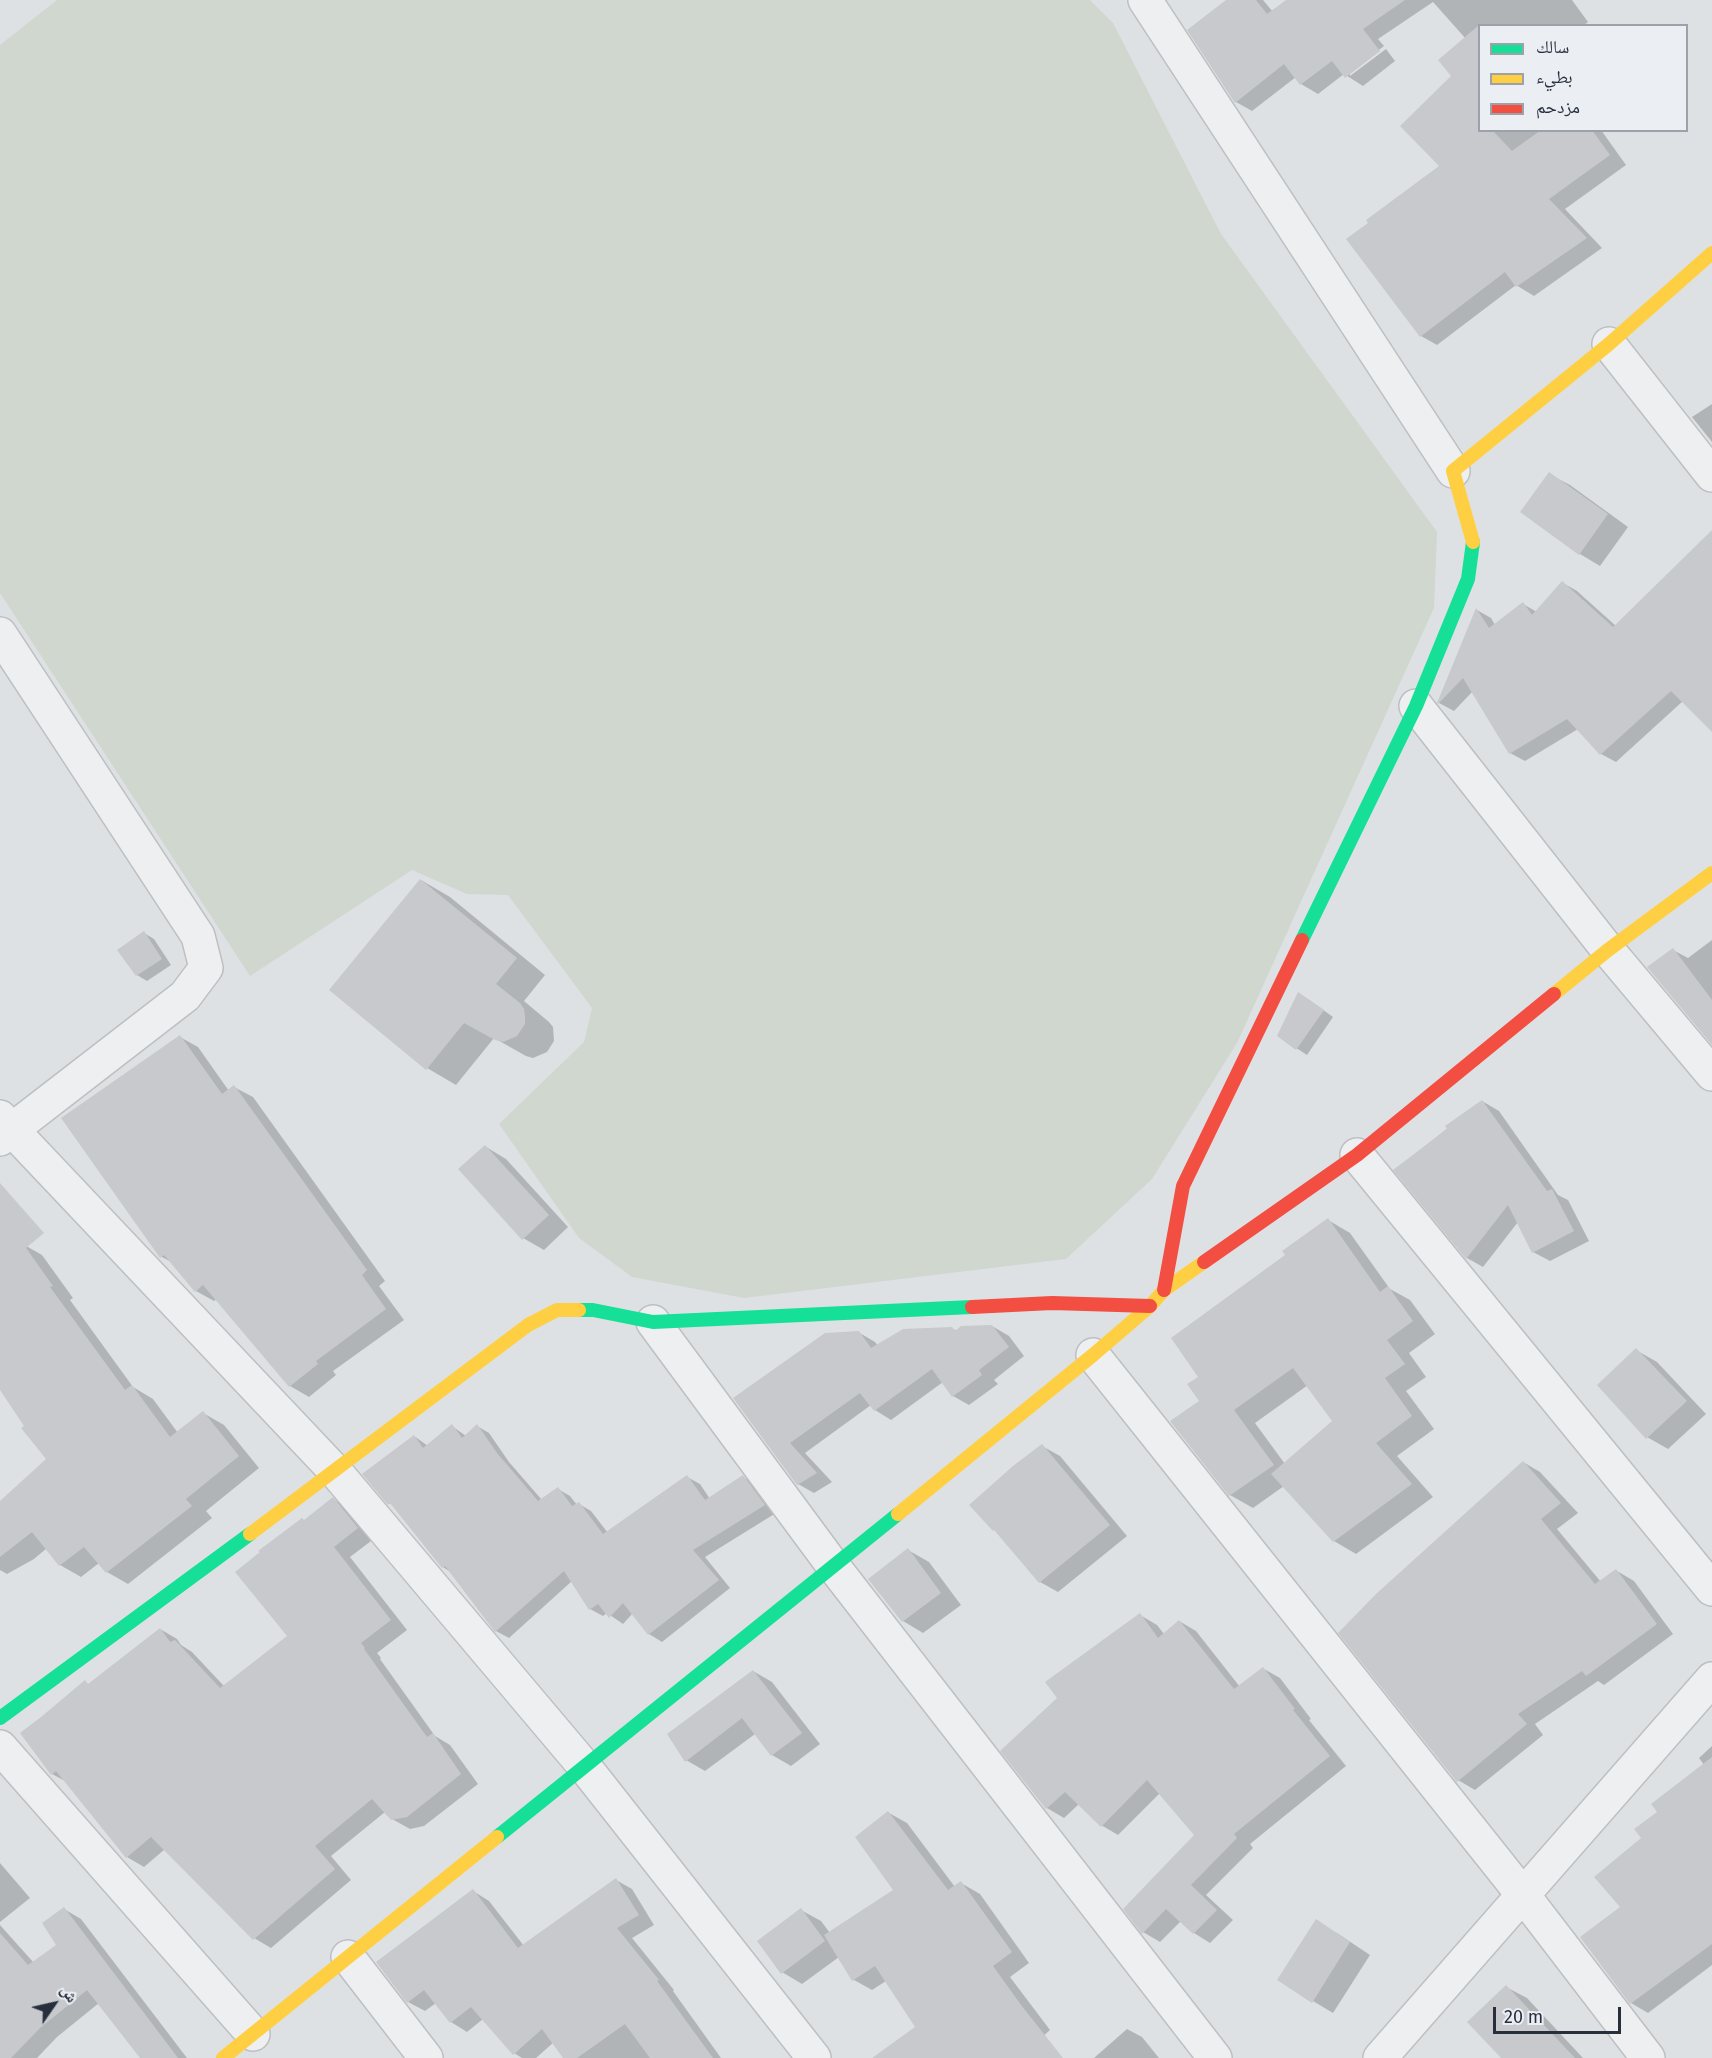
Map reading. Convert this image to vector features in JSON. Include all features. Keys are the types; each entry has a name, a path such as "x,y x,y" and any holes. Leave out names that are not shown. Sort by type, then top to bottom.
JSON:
{"street":[{"path":"1145,0 1454,471 1473,539 1468,579 1416,706 1183,1186 1164,1290"},
{"path":"1454,471 1609,344 1712,253"},
{"path":"1609,344 1712,475"},
{"path":"0,634 198,936 206,968 185,996 4,1128 336,1471 584,1766 814,2058"},
{"path":"1416,706 1608,950 1712,1074"},
{"path":"223,2058 584,1766 834,1568 1093,1355 1150,1306 1164,1290 1357,1155 1608,950 1712,873"},
{"path":"1357,1155 1712,1589"},
{"path":"0,1718 336,1471 528,1324 557,1310 594,1310 653,1322 1052,1303 1150,1306"},
{"path":"653,1322 834,1568 1215,2058"},
{"path":"1093,1355 1523,1895 1648,2058"},
{"path":"1380,2058 1712,1679"},
{"path":"0,1746 253,2034"},
{"path":"348,1958 426,2058"}],"shaded area":[{"path":"57,0 1090,0 1113,23 1221,234 1437,532 1434,608 1237,1043 1152,1179 1066,1259 744,1298 632,1277 579,1238 499,1124 584,1042 592,1008 508,895 467,894 412,870 250,976 0,593 0,45"}],"building":[{"path":"1226,0 1256,0 1267,14 1286,0 1405,0 1363,29 1380,51 1345,78 1332,61 1300,85 1284,64 1235,103 1187,30"},
{"path":"1478,26 1478,132 1494,132 1512,151 1538,132 1593,132 1610,155 1549,199 1587,238 1516,287 1505,272 1420,337 1346,239 1368,223 1366,220 1439,166 1400,126 1451,76 1438,60"},
{"path":"1549,472 1608,514 1579,555 1520,512"},
{"path":"1712,530 1712,732 1671,691 1600,755 1567,719 1509,754 1463,678 1437,703 1476,608 1489,628 1523,602 1532,615 1562,581 1613,627"},
{"path":"420,879 517,958 496,984 520,1003 525,1017 525,1024 517,1036 503,1042 464,1023 426,1070 329,990"},
{"path":"144,931 162,959 136,976 117,950"},
{"path":"1673,948 1712,1000 1712,1045 1647,967"},
{"path":"1298,992 1324,1010 1296,1050 1277,1036"},
{"path":"180,1035 222,1094 234,1085 367,1270 362,1275 386,1309 316,1361 318,1364 289,1387 203,1285 195,1292 164,1255 160,1258 61,1118"},
{"path":"1482,1100 1547,1191 1552,1189 1574,1231 1532,1253 1508,1205 1466,1259 1393,1170 1447,1129 1445,1126"},
{"path":"485,1145 549,1215 522,1240 458,1169"},
{"path":"0,1183 44,1233 26,1248 53,1286 50,1287 125,1390 132,1385 170,1437 203,1411 239,1456 186,1499 192,1506 106,1573 84,1547 59,1566 32,1532 0,1557 0,1501 46,1459 21,1428 24,1426 0,1390"},
{"path":"1328,1218 1380,1292 1388,1286 1413,1321 1387,1340 1405,1364 1385,1378 1412,1416 1376,1443 1412,1484 1333,1542 1271,1474 1332,1421 1293,1368 1234,1410 1274,1465 1229,1496 1170,1421 1199,1401 1187,1384 1198,1377 1171,1338 1285,1255 1282,1251"},
{"path":"992,1325 1009,1347 979,1370 982,1375 952,1397 932,1369 874,1411 860,1393 790,1443 817,1473 797,1485 733,1398 825,1333 859,1331 871,1348 903,1329 952,1327 955,1331 961,1326"},
{"path":"1636,1348 1687,1401 1646,1439 1597,1385"},
{"path":"452,1424 462,1438 477,1424 497,1453 538,1501 558,1487 572,1506 579,1502 603,1534 687,1475 705,1500 743,1475 765,1505 693,1550 719,1580 648,1635 623,1603 609,1618 598,1604 589,1610 564,1571 495,1632 445,1566 442,1568 390,1503 388,1505 362,1474 414,1435 423,1448"},
{"path":"1042,1444 1110,1525 1039,1583 994,1530 969,1505"},
{"path":"1523,1461 1561,1503 1541,1519 1595,1584 1616,1569 1657,1624 1586,1676 1582,1671 1518,1714 1527,1724 1457,1782 1338,1633 1376,1594"},
{"path":"333,1497 358,1528 334,1547 391,1620 361,1643 427,1737 433,1733 461,1774 407,1817 391,1820 372,1799 315,1846 335,1869 253,1940 151,1837 126,1858 56,1771 51,1775 20,1733 85,1680 88,1684 160,1628 170,1642 175,1640 220,1688 287,1636 235,1572 260,1552 258,1551"},
{"path":"908,1548 941,1593 902,1622 868,1579"},
{"path":"1140,1613 1158,1638 1179,1620 1234,1689 1263,1667 1295,1709 1293,1710 1330,1756 1234,1834 1237,1838 1191,1885 1217,1910 1193,1934 1166,1909 1142,1934 1123,1909 1194,1835 1147,1780 1101,1827 1065,1792 1046,1809 1000,1751 1057,1698 1045,1682"},
{"path":"753,1670 802,1733 771,1756 742,1718 685,1762 667,1734"},
{"path":"1712,1757 1712,1944 1630,2004 1580,1937 1620,1907 1594,1877 1641,1838 1634,1829 1657,1812 1651,1804"},
{"path":"888,1811 948,1890 961,1881 1012,1952 993,1966 1063,2058 872,2058 915,2027 875,1966 852,1981 824,1935 893,1890 855,1837"},
{"path":"616,1878 639,1915 617,1928 659,1980 657,1981 713,2058 650,2058 625,2024 577,2058 563,2058 542,2029 513,2055 471,2007 450,2023 424,1990 407,2003 376,1962 473,1889 518,1948"},
{"path":"64,1907 178,2058 140,2058 87,1990 40,2028 11,2058 0,2058 0,1933 28,1965 56,1945 42,1923"},
{"path":"801,1908 825,1941 781,1974 757,1941"},
{"path":"1316,1919 1350,1942 1312,2003 1277,1980"},
{"path":"1506,1985 1575,2058 1501,2058 1467,2022"}],"traffic: fast":[{"path":"1302,940 1416,706 1468,579 1473,542"},
{"path":"579,1310 593,1310 653,1322 972,1307"},
{"path":"497,1837 898,1514"},
{"path":"0,1718 250,1534"}],"traffic: slow":[{"path":"1473,542 1453,471 1609,344 1712,253"},
{"path":"1554,994 1608,950 1712,873"},
{"path":"898,1514 1093,1355 1150,1306 1164,1290 1204,1262"},
{"path":"250,1534 528,1325 557,1310 579,1310"},
{"path":"223,2058 497,1837"}],"traffic: jam":[{"path":"1164,1290 1183,1186 1302,940"},
{"path":"1204,1262 1357,1155 1554,994"},
{"path":"972,1307 1052,1303 1150,1306"}]}
